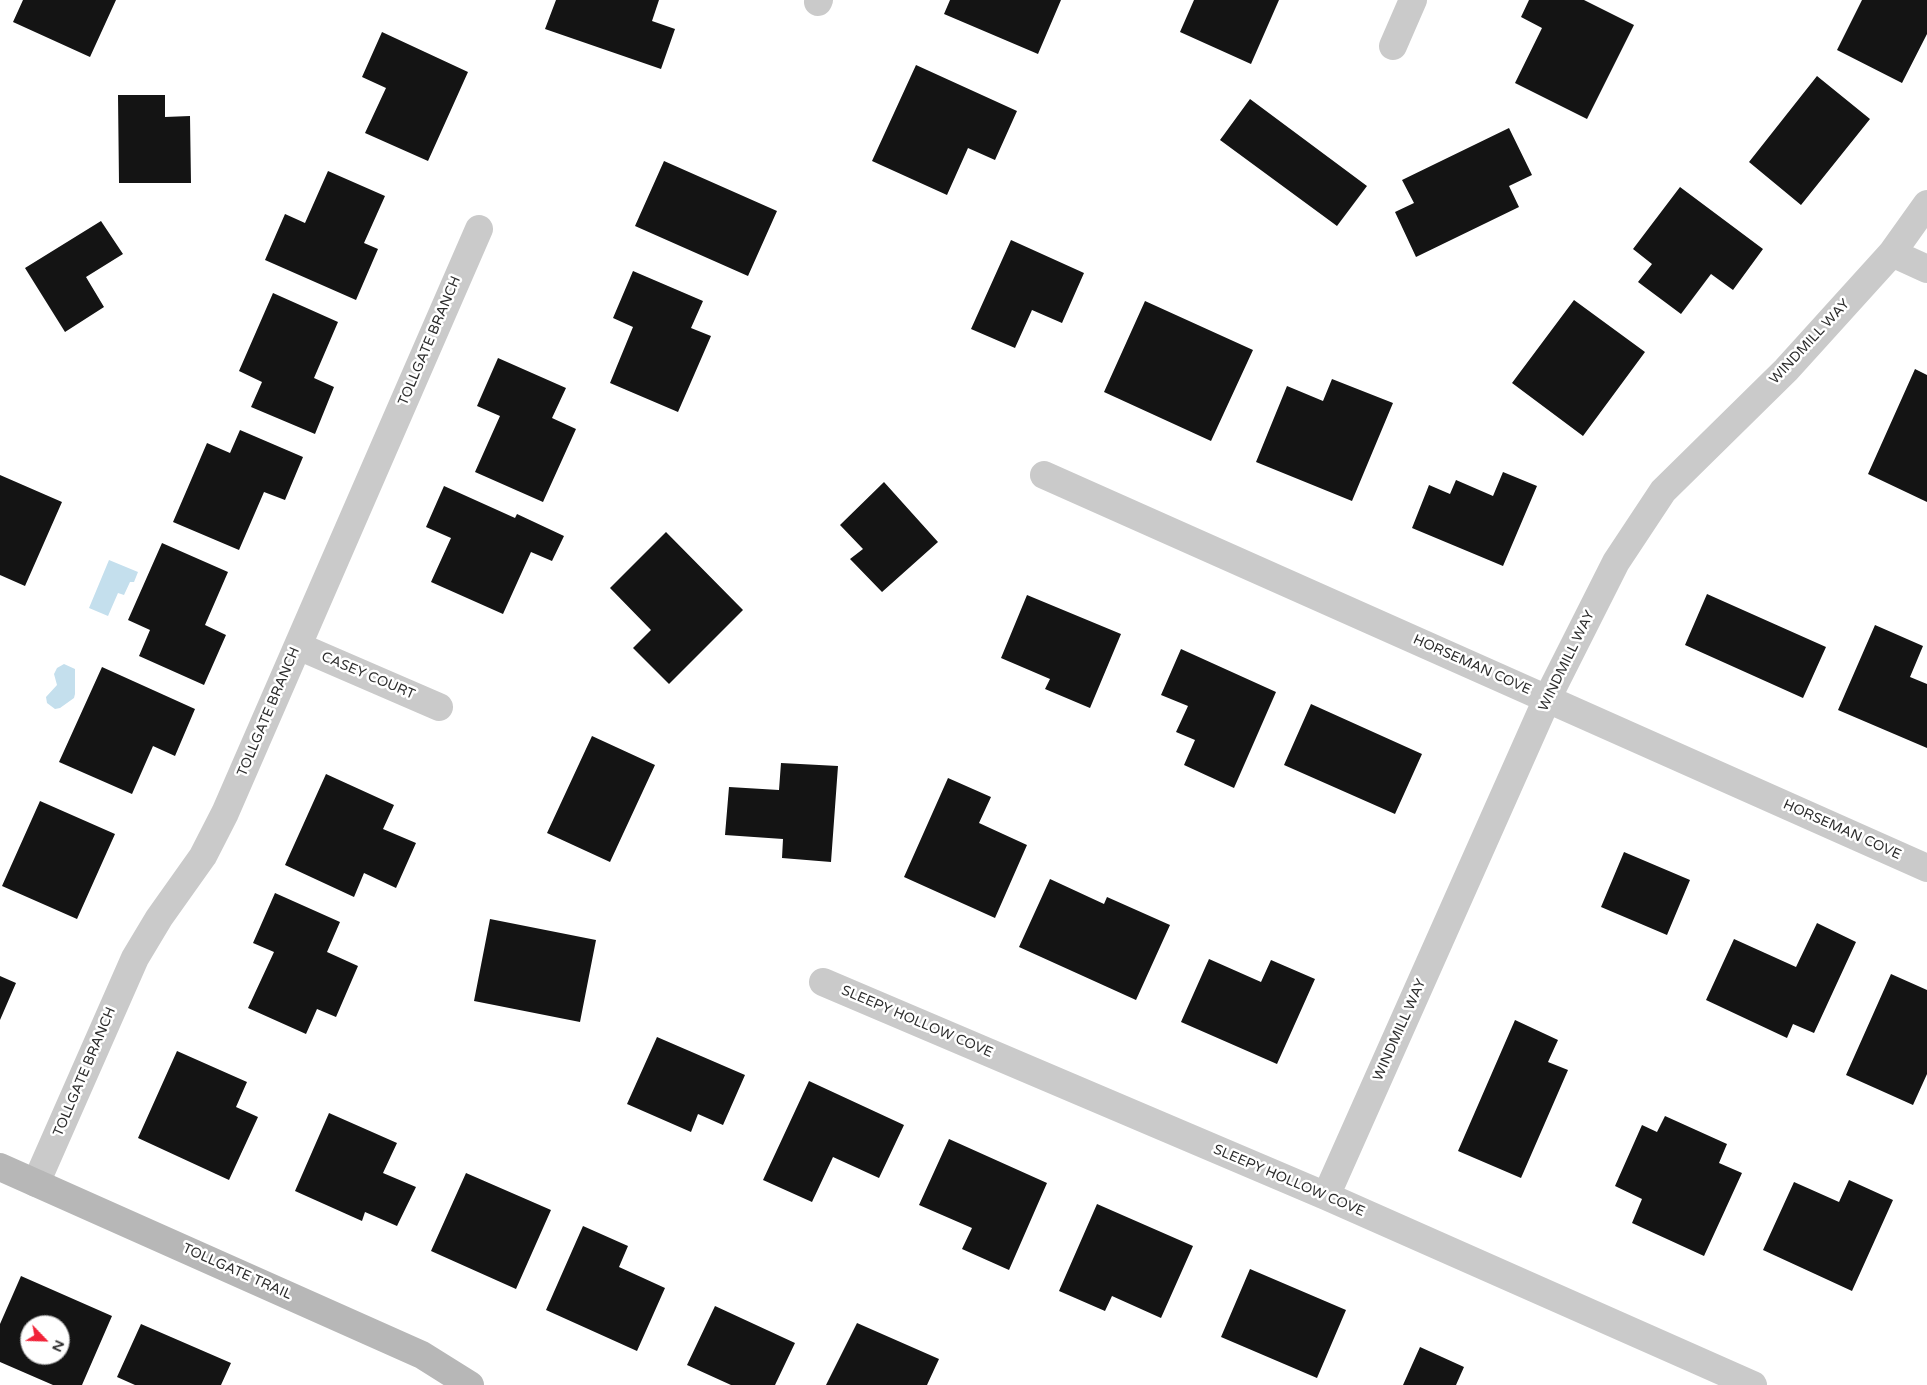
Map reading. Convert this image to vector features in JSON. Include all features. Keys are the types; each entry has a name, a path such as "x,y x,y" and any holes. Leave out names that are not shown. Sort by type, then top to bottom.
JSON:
{"street":[{"path":"1393,46 1413,0"},
{"name":"WINDMILL WAY","path":"1326,1196 1547,699 1616,562 1663,491 1786,370 1892,253 1927,204"},
{"name":"TOLLGATE BRANCH","path":"36,1184 134,958 159,918 203,856 226,813 479,229"},
{"path":"1892,253 1927,268"},
{"name":"HORSEMAN COVE","path":"1044,475 1927,868"},
{"name":"CASEY COURT","path":"298,646 439,707"},
{"name":"SLEEPY HOLLOW COVE","path":"823,982 1326,1196 1753,1385"},
{"name":"TOLLGATE TRAIL","path":"0,1168 422,1355 470,1385"}],"water":[{"path":"109,560 138,572 134,582 130,582 124,595 118,593 108,616 89,608"},
{"path":"64,664 75,669 75,694 74,698 60,708 55,709 47,703 46,697 57,685 54,674 57,668"}],"building":[{"path":"23,0 116,0 90,57 13,22"},
{"path":"556,0 659,0 652,21 675,29 661,69 545,29"},
{"path":"950,0 1061,0 1038,54 944,14"},
{"path":"1194,0 1279,0 1251,64 1180,32"},
{"path":"1529,0 1584,0 1634,25 1587,119 1515,83 1542,28 1521,17"},
{"path":"1862,0 1927,0 1927,34 1902,83 1837,50"},
{"path":"382,32 468,72 428,161 365,133 386,88 362,77"},
{"path":"916,65 1017,111 995,160 968,148 947,195 872,161"},
{"path":"1817,76 1870,119 1801,205 1749,162"},
{"path":"118,95 165,95 165,117 190,116 191,183 119,183"},
{"path":"1250,99 1367,186 1337,226 1220,140"},
{"path":"1509,128 1532,175 1509,186 1519,207 1416,257 1395,212 1414,203 1402,180"},
{"path":"664,161 777,211 748,276 635,226"},
{"path":"328,171 385,196 364,243 378,249 356,300 265,260 285,214 305,223"},
{"path":"1680,187 1763,249 1733,290 1711,274 1681,314 1638,282 1652,264 1633,249"},
{"path":"101,221 123,254 86,277 104,307 65,332 25,268"},
{"path":"1011,240 1084,273 1062,323 1032,310 1015,348 971,329"},
{"path":"633,271 703,301 691,328 711,336 678,412 610,383 633,327 613,318"},
{"path":"273,293 338,322 314,378 334,387 315,434 251,407 262,382 239,371"},
{"path":"1574,300 1645,352 1583,436 1512,383"},
{"path":"1145,301 1253,350 1211,441 1104,392"},
{"path":"498,358 566,388 552,418 576,429 543,502 475,472 500,416 477,406"},
{"path":"1915,369 1927,375 1927,502 1868,474"},
{"path":"1332,379 1393,403 1352,501 1256,462 1287,386 1323,401"},
{"path":"240,430 303,457 285,500 264,492 239,550 173,522 207,443 230,453"},
{"path":"1503,472 1537,486 1503,566 1412,528 1429,485 1450,494 1456,480 1493,496"},
{"path":"0,475 62,502 25,586 0,575"},
{"path":"884,482 938,542 882,592 850,559 863,549 840,525"},
{"path":"444,486 515,518 517,514 564,536 552,561 531,552 503,614 431,582 451,538 426,527"},
{"path":"666,532 743,610 669,684 633,648 651,630 610,588"},
{"path":"162,543 228,572 205,625 226,635 204,685 139,656 150,630 128,620"},
{"path":"1707,594 1826,647 1803,698 1685,645"},
{"path":"1027,595 1121,634 1090,708 1045,689 1050,679 1001,658"},
{"path":"1875,625 1923,646 1910,677 1927,684 1927,748 1838,710"},
{"path":"1181,649 1276,692 1234,788 1184,765 1195,740 1176,732 1188,706 1161,695"},
{"path":"102,667 195,709 175,756 153,746 132,794 59,762"},
{"path":"1311,704 1422,754 1395,814 1284,765"},
{"path":"592,736 655,765 610,862 547,833"},
{"path":"781,763 838,766 831,862 782,858 783,839 725,835 729,787 779,790"},
{"path":"326,774 394,805 383,829 416,843 396,888 364,873 354,897 285,865"},
{"path":"948,778 991,797 979,823 1027,845 995,918 904,877"},
{"path":"40,801 115,834 77,919 2,886"},
{"path":"1624,852 1690,880 1667,935 1601,907"},
{"path":"1050,879 1104,904 1107,897 1170,925 1136,1000 1019,947"},
{"path":"275,893 340,922 327,952 358,966 336,1017 317,1009 306,1034 248,1008 274,952 253,943"},
{"path":"490,919 596,940 580,1022 474,1001"},
{"path":"1817,923 1856,942 1814,1033 1793,1024 1787,1038 1706,1000 1734,939 1796,967"},
{"path":"1209,959 1261,982 1271,960 1315,979 1277,1064 1181,1022"},
{"path":"1891,974 1927,990 1927,1074 1913,1105 1846,1075"},
{"path":"0,976 16,983 0,1020"},
{"path":"1515,1020 1558,1040 1548,1062 1568,1070 1521,1178 1458,1151"},
{"path":"657,1037 745,1075 723,1125 698,1114 691,1132 627,1104"},
{"path":"177,1051 247,1082 236,1107 258,1117 229,1180 138,1138"},
{"path":"809,1081 904,1125 879,1178 833,1157 812,1202 763,1180"},
{"path":"329,1113 397,1143 383,1173 416,1187 397,1226 365,1212 362,1221 295,1191"},
{"path":"1665,1116 1727,1144 1719,1163 1742,1173 1704,1256 1632,1223 1642,1199 1615,1186 1642,1125 1657,1132"},
{"path":"949,1139 1047,1183 1009,1270 962,1249 972,1228 919,1205"},
{"path":"466,1173 551,1210 516,1289 431,1251"},
{"path":"1849,1180 1893,1200 1852,1291 1763,1250 1794,1182 1839,1202"},
{"path":"1097,1204 1193,1246 1161,1318 1112,1296 1105,1311 1059,1291"},
{"path":"583,1226 628,1246 619,1267 665,1288 637,1351 546,1310"},
{"path":"1250,1269 1346,1310 1317,1378 1221,1337"},
{"path":"21,1276 112,1316 82,1385 53,1385 0,1362 0,1324"},
{"path":"715,1306 795,1343 775,1385 731,1385 687,1365"},
{"path":"857,1323 939,1359 927,1385 826,1385"},
{"path":"141,1324 231,1363 221,1385 135,1385 117,1377"},
{"path":"1420,1347 1464,1367 1456,1385 1403,1385"}]}
